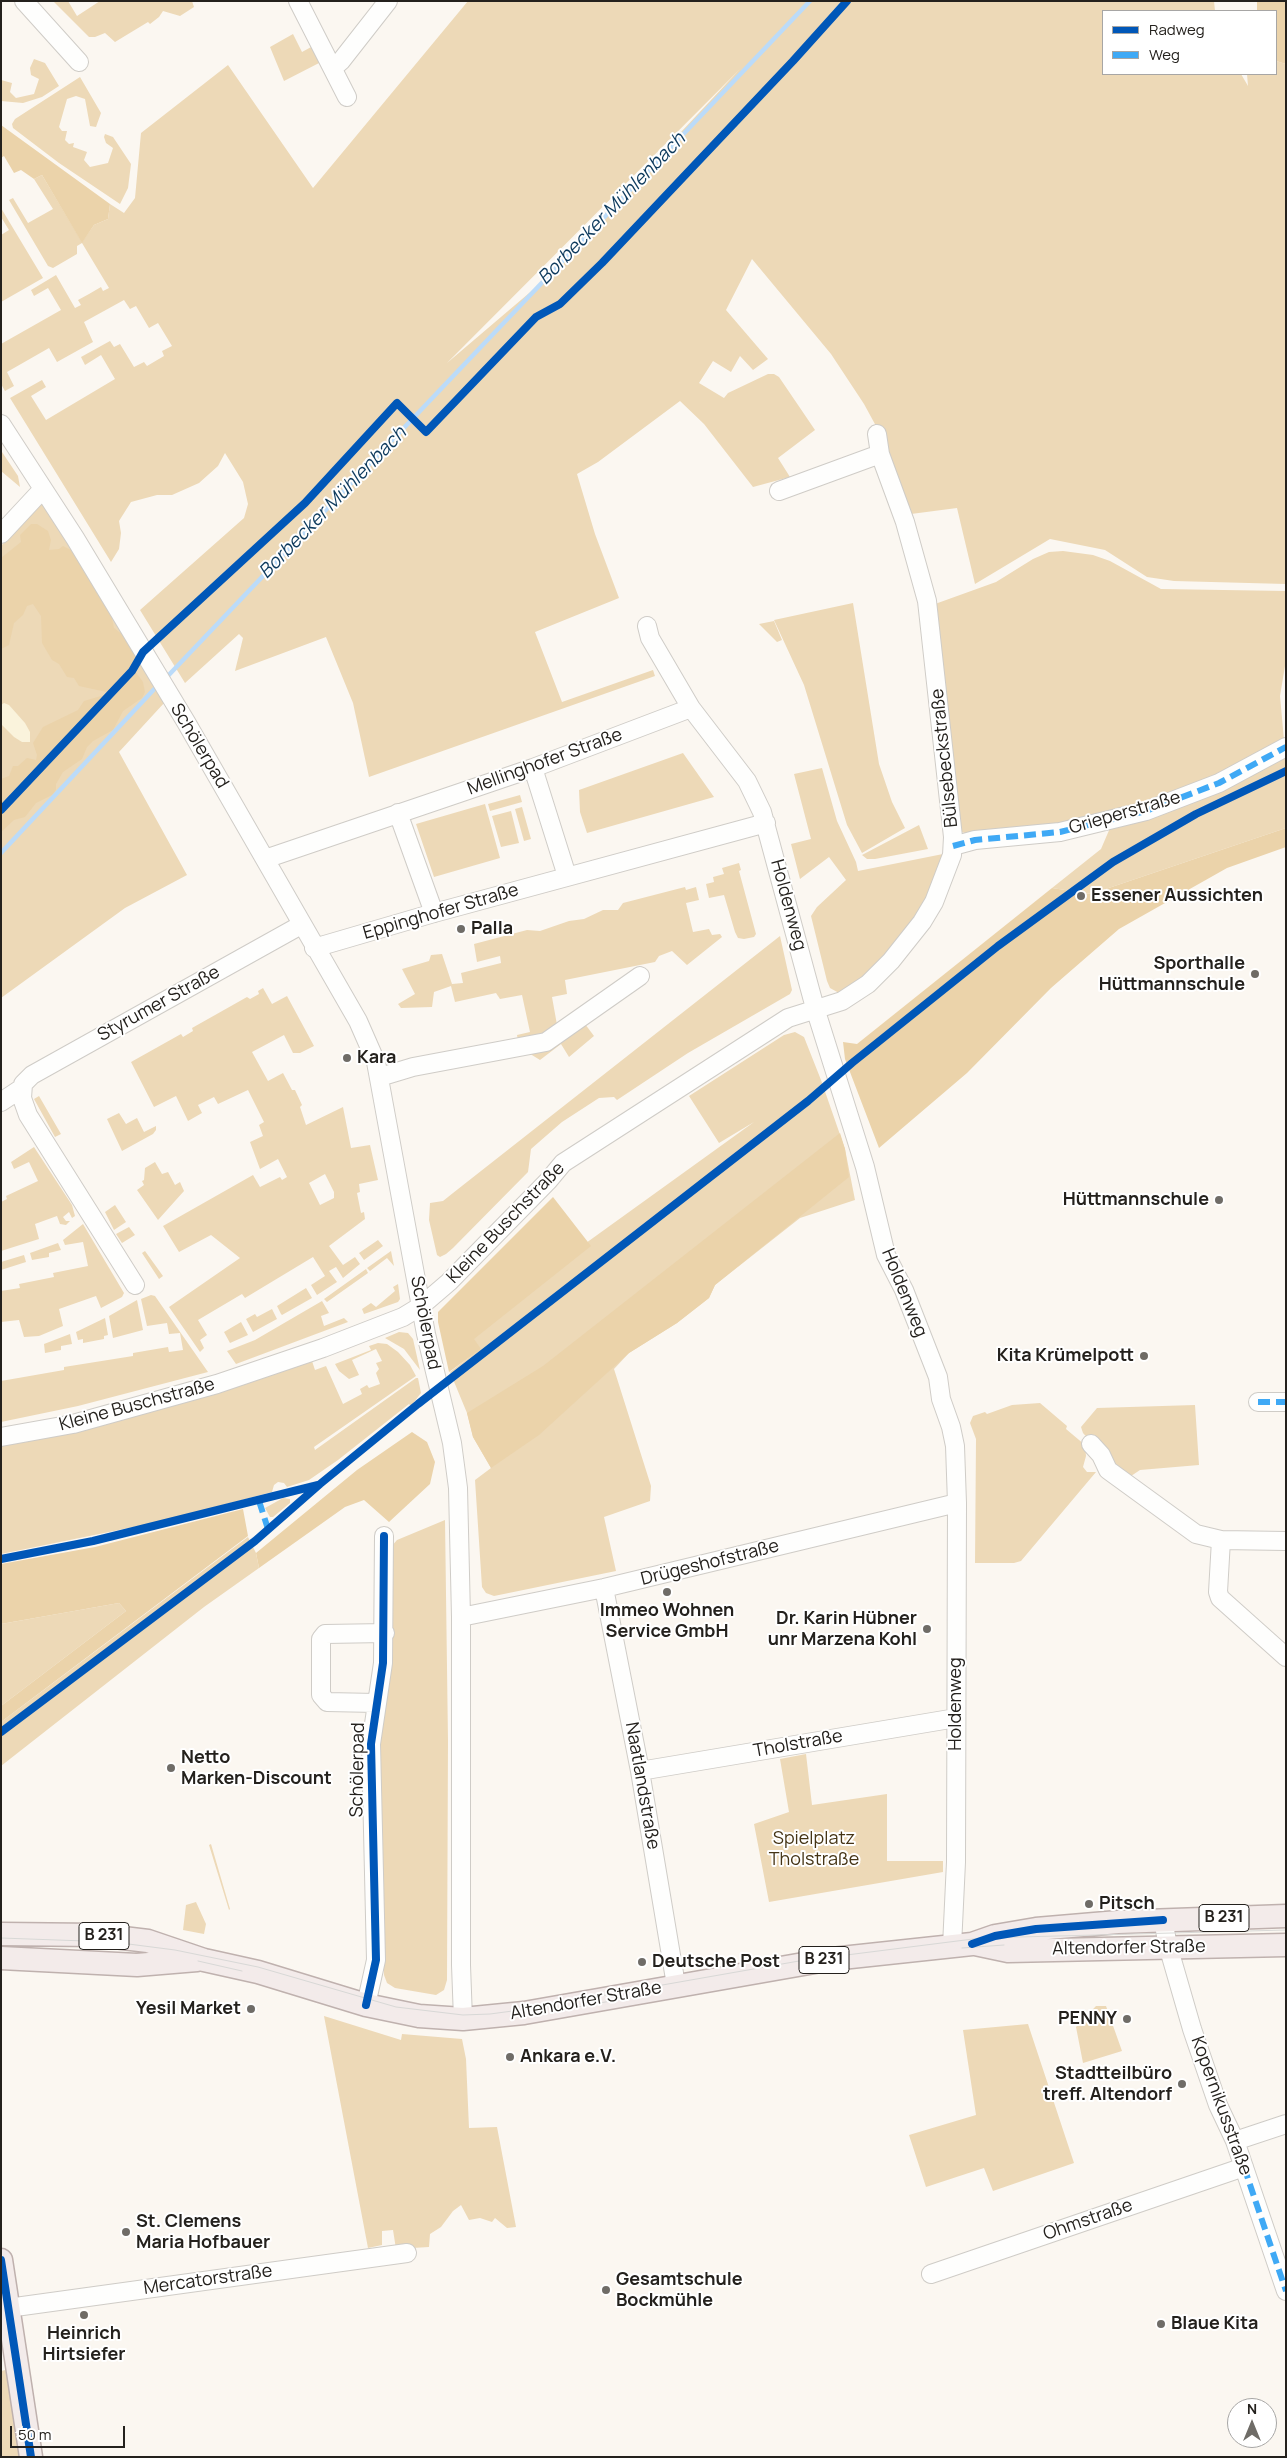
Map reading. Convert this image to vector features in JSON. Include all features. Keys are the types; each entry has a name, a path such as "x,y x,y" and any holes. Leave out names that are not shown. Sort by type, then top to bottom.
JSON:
{"main road":[{"name":"Altendorfer Straße","path":"1,1934 98,1936 148,1941 204,1960 258,1972 366,2005 419,2016 463,2019 524,2013 832,1959 962,1945 1036,1929 1163,1920 1286,1916"},
{"name":"Altendorfer Straße","path":"962,1945 1008,1951 1168,1946 1286,1945"},
{"name":"Altendorfer Straße","path":"1,1958 137,1965 204,1960"},
{"path":"1,2260 31,2457"}],"street":[{"path":"24,1 78,62"},
{"path":"298,1 347,97"},
{"path":"333,68 341,61 388,1"},
{"name":"Schölerpad","path":"1,424 42,490 75,538 265,859 366,1038 380,1077 421,1306 456,1468 460,1510 462,1617 461,1965 463,2019"},
{"name":"Bülsebeckstraße","path":"816,1008 842,1002 868,984 891,961 928,913 944,878 953,846 953,829 927,601 905,522 880,454 877,434"},
{"path":"779,491 880,454"},
{"path":"1,534 42,490"},
{"name":"Holdenweg","path":"646,626 650,638 691,708 747,781 756,797 766,823 816,1008 865,1166 886,1256 904,1290 938,1377 941,1399 955,1446 956,1862 962,1945"},
{"name":"Mellinghofer Straße","path":"265,859 533,768 691,708"},
{"name":"Grieperstraße","path":"953,846 975,840 1060,832 1146,811 1219,783 1286,747"},
{"path":"533,768 567,876"},
{"path":"398,813 434,912"},
{"name":"Eppinghofer Straße","path":"314,948 434,912 766,823"},
{"name":"Styrumer Straße","path":"1,1102 22,1088 25,1080 32,1075 301,925"},
{"path":"380,1077 414,1067 546,1042 640,976"},
{"name":"Kleine Buschstraße","path":"1,1437 73,1424 218,1384 322,1348 403,1317 421,1306 450,1282 563,1163 788,1018 816,1008"},
{"path":"22,1088 23,1102 28,1115 135,1286"},
{"path":"1258,1402 1286,1402"},
{"path":"1091,1444 1101,1455 1108,1470 1196,1534 1220,1540 1286,1541"},
{"name":"Drügeshofstraße","path":"462,1617 604,1588 956,1503"},
{"name":"Schölerpad","path":"366,2005 376,1960 370,1744 383,1663 385,1633 384,1536"},
{"path":"1220,1540 1218,1592 1220,1598 1286,1657"},
{"name":"Naatlandstraße","path":"604,1588 640,1771 676,1985"},
{"name":"Schölerpad","path":"376,1703 327,1702 321,1695 321,1639 325,1634 385,1633"},
{"name":"Tholstraße","path":"640,1771 956,1718"},
{"name":"Kopernikusstraße","path":"1163,1920 1168,1946 1192,2029 1218,2105 1235,2140 1286,2291"},
{"path":"1235,2140 1286,2124"},
{"name":"Ohmstraße","path":"931,2274 1244,2167"},
{"name":"Mercatorstraße","path":"8,2308 407,2253"}],"green space":[{"path":"53,1 68,1 77,16 100,1 192,1 194,7 180,16 163,11 150,24 148,22 115,42 105,33 89,37"},
{"path":"468,1 1214,1 1215,10 1102,10 1102,75 1242,75 1248,86 1247,75 1277,75 1277,61 1286,64 1286,584 1174,581 1147,577 1105,550 1050,539 975,584 957,508 911,514 876,426 864,404 831,354 752,259 726,310 768,359 753,370 740,356 731,372 713,361 699,383 724,398 728,393 768,374 774,374 779,377 815,430 778,458 790,477 753,487 704,424 680,401 598,462 577,474 595,534 619,598 535,632 562,702 653,670 655,676 369,777 353,703 326,637 235,671 243,638 239,634 185,683 140,610 244,518 248,504 243,482 225,453 218,466 199,483 172,495 157,495 131,502 119,521 121,533 119,549 111,562 10,398 42,380 46,387 31,396 46,420 115,379 101,355 85,365 81,357 110,341 114,347 120,344 134,367 144,362 147,366 164,356 162,351 172,346 158,323 149,328 136,306 130,309 124,300 84,322 93,342 57,362 49,348 7,372 14,386 5,391 1,384 1,344 61,310 48,288 34,296 31,290 56,275 75,308 81,305 78,300 101,287 103,291 109,288 82,243 77,246 77,254 53,268 48,266 9,200 13,198 28,223 53,209 34,179 42,175 82,242 94,225 108,219 110,204 124,213 135,198 141,133 228,65 313,188","holes":["740,69 535,288 447,363"]},
{"path":"293,34 302,52 313,46 321,62 284,81 270,47"},
{"path":"34,59 45,63 59,86 42,97 23,103 1,101 1,80 12,83 10,92 16,98 34,94 39,79 31,75 30,68"},
{"path":"80,77 101,113 96,127 90,126 85,99 76,96 67,99 59,127 62,131 67,131 65,140 69,144 74,143 73,147 87,152 84,160 90,167 108,163 113,148 106,143 104,137 105,134 113,137 131,164 128,188 120,204 59,163 13,128 12,124 15,119"},
{"path":"1,208 43,278 1,302 1,235 9,230 1,217"},
{"path":"2,452 18,476 20,487 1,471"},
{"path":"47,496 165,702 119,752 187,875 125,908 1,998 1,546"},
{"path":"1063,551 1093,555 1110,561 1161,589 1286,591 1286,660 1280,696 1284,740 1250,760 1171,797 1062,825 969,834 961,832 957,827 935,604 996,582 1033,559 1049,552"},
{"path":"853,603 879,764 892,802 905,828 862,853 847,825 804,685 774,620"},
{"path":"774,621 782,640 777,642 759,624"},
{"path":"683,753 714,797 587,833 580,812 579,790"},
{"path":"1286,753 1286,828 1091,894 1052,888 1101,849 1110,828"},
{"path":"822,768 837,821 856,862 858,871 943,854 929,893 911,925 883,960 853,986 839,993 830,988 827,981 811,916 817,907 846,880 829,857 800,879 791,844 811,839 794,774"},
{"path":"520,795 522,802 490,811 488,804"},
{"path":"485,804 500,858 434,877 416,824"},
{"path":"522,807 531,839 524,841 515,809"},
{"path":"511,811 519,843 501,847 492,816"},
{"path":"919,825 928,849 875,859 867,859 862,855"},
{"path":"739,863 741,870 739,871 756,934 754,937 744,939 738,938 735,932 724,895 709,898 706,884 714,882 713,877 724,874 722,868"},
{"path":"685,887 686,890 696,887 699,900 686,903 693,932 709,929 712,935 720,934 722,937 687,965 672,951 659,956 655,962 565,980 567,994 552,997 559,1036 582,1020 594,1036 569,1057 561,1044 540,1060 519,1047 517,1035 530,1032 522,995 500,999 496,993 455,1002 451,986 434,992 432,1007 401,1008 398,1004 415,994 402,969 429,961 431,955 442,954 452,984 463,983 461,973 501,963 500,956 477,962 474,944 527,930 540,931 569,921 584,919 603,910 618,910 623,903"},
{"path":"780,936 792,990 790,994 688,1053 617,1100 614,1097 599,1098 562,1122 531,1149 528,1172 453,1248 440,1257 437,1255 429,1220 430,1203 443,1201"},
{"path":"263,988 272,1004 287,996 314,1046 300,1053 293,1053 284,1035 252,1052 268,1081 283,1073 292,1090 295,1090 302,1105 300,1107 306,1125 343,1107 351,1148 370,1145 378,1180 359,1184 360,1192 357,1193 361,1213 364,1212 365,1219 329,1246 343,1265 355,1257 360,1264 343,1278 336,1267 329,1271 337,1282 317,1295 311,1285 325,1276 313,1257 245,1298 242,1294 198,1320 207,1335 200,1340 204,1348 200,1352 169,1307 240,1258 211,1235 179,1252 163,1226 253,1175 260,1187 280,1177 282,1180 287,1177 278,1159 260,1169 250,1142 263,1136 259,1125 264,1122 248,1090 218,1104 214,1097 198,1105 202,1113 188,1121 176,1096 154,1107 131,1062 181,1034 183,1037 193,1031 192,1028 247,997 250,999 259,994 258,991","holes":["325,1174 334,1192 334,1198 320,1205 309,1183"]},
{"path":"795,1032 804,1037 821,1080 845,1149 855,1200 800,1218 715,1285 709,1298 677,1323 629,1353 614,1369 651,1486 650,1501 604,1517 616,1571 494,1596 486,1593 482,1587 475,1480 491,1468 473,1437 467,1413 450,1372 480,1349 472,1339 586,1243 754,1122 719,1143 689,1096 784,1035"},
{"path":"39,1096 61,1134 55,1137 34,1099"},
{"path":"119,1113 126,1124 137,1118 144,1132 156,1126 156,1130 153,1134 122,1151 107,1119"},
{"path":"34,1147 72,1205 75,1216 72,1218 69,1212 63,1217 66,1221 70,1221 66,1225 60,1224 57,1216 35,1224 39,1239 1,1251 1,1202 7,1199 6,1196 38,1181 29,1162 14,1169 11,1162"},
{"path":"155,1162 162,1174 168,1172 175,1185 180,1182 184,1191 158,1220 137,1190 144,1185 142,1181 144,1180 145,1168"},
{"path":"115,1205 126,1222 114,1230 105,1212"},
{"path":"83,1224 124,1293 122,1297 101,1308 96,1296 59,1309 63,1326 39,1336 24,1337 19,1320 1,1322 1,1291 20,1288 19,1284 54,1277 53,1273 88,1266 83,1242 65,1245 63,1240"},
{"path":"129,1227 135,1235 122,1243 116,1234"},
{"path":"378,1240 383,1246 364,1260 359,1253"},
{"path":"58,1243 61,1250 49,1253 49,1257 32,1260 30,1253"},
{"path":"145,1251 163,1276 159,1279 142,1253"},
{"path":"391,1251 394,1266 387,1258 370,1271 367,1268"},
{"path":"24,1255 26,1262 1,1270 1,1262"},
{"path":"366,1269 368,1273 327,1302 324,1299"},
{"path":"398,1284 400,1299 398,1302 364,1314 362,1309 371,1303 376,1307 395,1291 393,1287"},
{"path":"306,1288 312,1298 282,1315 277,1306"},
{"path":"151,1295 155,1296 208,1372 78,1406 1,1422 1,1381 64,1370 64,1367 133,1356 133,1353 168,1347 169,1352 183,1350 180,1333 169,1334 167,1323 147,1326 141,1299"},
{"path":"137,1300 143,1330 113,1338 109,1316"},
{"path":"322,1301 329,1313 321,1316 324,1326 344,1318 348,1322 236,1364 227,1351 255,1340"},
{"path":"272,1309 277,1319 253,1332 246,1319 255,1314 257,1317"},
{"path":"105,1318 108,1335 104,1336 104,1339 83,1343 83,1339 78,1340 76,1332"},
{"path":"241,1322 248,1335 230,1343 224,1332"},
{"path":"399,1332 408,1333 413,1339 420,1370 404,1349 385,1338"},
{"path":"70,1334 72,1344 61,1346 61,1350 45,1353 44,1344"},
{"path":"378,1343 387,1344 398,1352 410,1365 416,1376 314,1447 315,1450 416,1378 418,1378 421,1393 411,1406 409,1404 338,1460 309,1480 287,1487 284,1483 278,1482 274,1485 272,1492 158,1522 1,1554 1,1444 179,1404 312,1361 315,1370 326,1366 343,1404 362,1394 360,1389 367,1385 369,1388 380,1384 376,1373 379,1369 376,1363 382,1361 376,1349 352,1360 359,1375 349,1379 339,1371 335,1364 371,1350 369,1346"},
{"path":"1040,1403 1067,1426 1066,1429 1085,1445 1086,1456 1083,1467 1087,1472 1096,1472 1021,1561 1014,1563 975,1563 976,1439 970,1423 973,1416 985,1412 987,1414 1012,1405"},
{"path":"1195,1405 1199,1465 1140,1470 1125,1480 1083,1433 1081,1427 1097,1408"},
{"path":"283,1498 290,1499 290,1503 273,1517 270,1517 265,1508"},
{"path":"445,1520 448,1741 447,1980 444,1990 436,1995 395,1988 387,1983 384,1975 378,1731 389,1680 392,1615 391,1547 397,1540"},
{"path":"248,1537 256,1553 259,1568 204,1607 1,1766 1,1722"},
{"path":"119,1603 126,1611 1,1706 1,1624"},
{"name":"Spielplatz Tholstraße","path":"806,1754 812,1805 887,1794 887,1861 943,1861 943,1872 769,1902 754,1824 789,1812 780,1759"},
{"path":"211,1844 230,1909 229,1910 209,1845"},
{"path":"196,1902 206,1924 204,1934 183,1930 186,1905"},
{"path":"1096,2006 1106,2006 1122,2051 1083,2063 1076,2027"},
{"path":"324,2016 401,2040 402,2034 462,2039 466,2059 469,2128 497,2127 516,2227 507,2228 495,2218 492,2222 480,2218 469,2220 461,2205 453,2211 441,2227 430,2234 429,2247 396,2249 393,2230 382,2231 382,2245 368,2248"},
{"path":"1028,2024 1074,2163 993,2191 984,2168 926,2187 909,2135 976,2115 963,2030"},
{"path":"10,2369 22,2457 1,2457 1,2371"}],"shaded area":[{"path":"1257,1 1286,1 1286,64 1277,61 1277,10 1257,10"},
{"path":"1,125 110,204 108,219 94,225 82,243 42,175 34,179 21,170 14,173 4,156 1,158"},
{"path":"31,524 37,524 48,531 51,540 49,550 59,549 63,546 75,552 111,613 114,628 128,639 133,648 135,661 132,667 143,682 145,692 142,698 123,711 113,730 93,741 87,747 82,759 63,772 52,795 36,803 25,817 14,820 1,832 1,779 9,776 13,766 18,766 27,758 36,760 37,755 33,743 43,727 78,710 84,701 111,693 79,686 74,678 67,677 59,664 52,660 42,643 41,616 33,604 27,606 23,615 14,623 9,645 1,649 1,558 21,542 20,535"},
{"path":"1286,828 1286,847 1227,868 1119,929 1051,988 967,1073 879,1148 845,1059 843,1042 857,1044 1052,888 1091,894"},
{"path":"840,1133 845,1149 849,1177 715,1285 709,1298 677,1323 629,1353 539,1435 491,1468 473,1437 467,1413 543,1366"},
{"path":"553,1197 591,1246 474,1339 481,1349 449,1372 438,1322 438,1312"},
{"path":"412,1432 427,1442 435,1462 430,1484 389,1522 364,1500 345,1507 259,1568 256,1553 357,1470"},
{"path":"243,1509 248,1536 1,1722 1,1706 126,1611 119,1603 1,1624 1,1564 95,1547"}],"sand":[{"path":"4,703 9,705 25,723 30,732 30,742 22,742 1,724 1,705"}],"waterway":[{"name":"Borbecker Mühlenbach","path":"165,679 810,1"},
{"name":"Borbecker Mühlenbach","path":"1,853 159,684"}],"tram line":[{"path":"1,1938 113,1942 175,1950 258,1967 396,2007 463,2015 520,2010 799,1961 981,1938 1286,1930"},
{"path":"962,1948 1004,1945"},
{"path":"198,1961 242,1971"},
{"path":"577,2007 628,1998"}],"marked path":[{"path":"953,846 975,840 1060,832 1146,811 1219,783 1286,747"},
{"path":"1258,1402 1286,1402"},
{"path":"259,1501 268,1529"},
{"path":"1244,2167 1286,2291"}],"cycle path":[{"path":"1,810 132,671 143,652 305,503 397,403 426,432 536,317 560,304 602,263 793,61 847,1"},
{"path":"1,1732 255,1541 320,1484 418,1404 808,1101 852,1063 998,946 1113,862 1196,814 1286,771"},
{"path":"1,1559 93,1541 318,1485"},
{"path":"366,2005 376,1960 371,1744 383,1663 384,1536"},
{"path":"972,1944 995,1936 1036,1929 1163,1920"},
{"path":"1,2260 31,2457"}],"place":[{"name":"Essener Aussichten","path":"1081,896"},
{"name":"Palla","path":"461,929"},
{"name":"Sporthalle Hüttmannschule","path":"1255,974"},
{"name":"Kara","path":"347,1058"},
{"name":"Hüttmannschule","path":"1219,1200"},
{"name":"Kita Krümelpott","path":"1144,1356"},
{"name":"Immeo Wohnen Service GmbH","path":"667,1592"},
{"name":"Dr. Karin Hübner unr Marzena Kohl","path":"927,1629"},
{"name":"Netto Marken-Discount","path":"171,1768"},
{"name":"Pitsch","path":"1089,1904"},
{"name":"Deutsche Post","path":"642,1962"},
{"name":"Yesil Market","path":"251,2009"},
{"name":"PENNY","path":"1127,2019"},
{"name":"Ankara e.V.","path":"510,2057"},
{"name":"Stadtteilbüro treff. Altendorf","path":"1182,2084"},
{"name":"St. Clemens Maria Hofbauer","path":"126,2232"},
{"name":"Gesamtschule Bockmühle","path":"606,2290"},
{"name":"Heinrich Hirtsiefer","path":"84,2315"},
{"name":"Blaue Kita","path":"1161,2324"}]}
